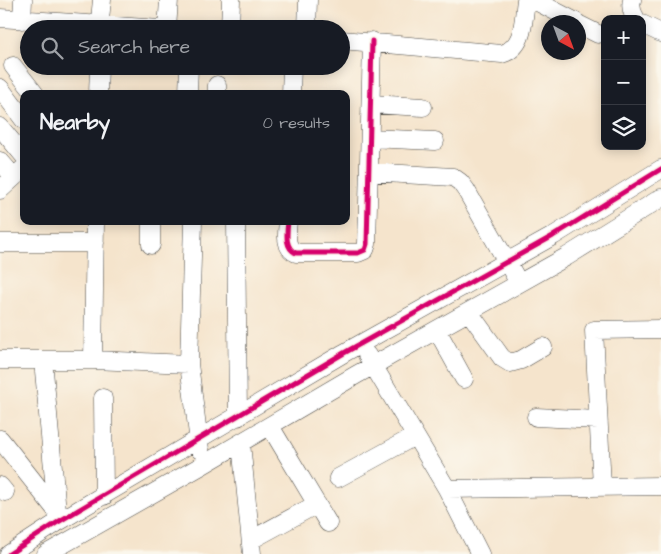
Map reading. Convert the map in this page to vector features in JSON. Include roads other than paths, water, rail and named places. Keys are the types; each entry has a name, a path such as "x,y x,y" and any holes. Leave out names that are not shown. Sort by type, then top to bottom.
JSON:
{"street":[{"path":"0,18 22,20 23,0"},
{"path":"100,20 102,0"},
{"path":"168,20 170,0"},
{"path":"230,20 231,0"},
{"path":"308,0 308,20"},
{"path":"350,41 502,54 510,52 520,39 526,0"},
{"path":"534,0 562,15"},
{"path":"632,0 630,4 634,15"},
{"path":"646,26 661,33"},
{"path":"586,28 598,34"},
{"path":"288,225 288,246 292,251 296,252 358,253 364,250 367,244 372,42"},
{"path":"12,66 32,90"},
{"path":"98,75 98,90"},
{"path":"188,90 189,75"},
{"path":"291,90 292,75"},
{"path":"0,88 20,115"},
{"path":"371,104 424,107"},
{"path":"0,127 20,151"},
{"path":"370,138 435,141"},
{"path":"0,161 19,172 0,190"},
{"path":"9,554 57,516 104,496 361,344 553,236 661,169"},
{"path":"369,172 452,176 466,190 519,283"},
{"path":"55,551 373,366 566,257 661,198"},
{"path":"93,360 96,225"},
{"path":"151,225 151,245"},
{"path":"193,225 190,364 202,466"},
{"path":"236,225 238,417"},
{"path":"0,243 95,244"},
{"path":"469,312 502,358 510,363 521,360 543,347"},
{"path":"602,487 594,330 661,329"},
{"path":"437,330 464,379"},
{"path":"361,344 446,489 480,554"},
{"path":"0,360 93,360 190,364"},
{"path":"43,360 57,516"},
{"path":"102,398 104,496"},
{"path":"536,417 598,420"},
{"path":"270,426 328,524"},
{"path":"338,478 415,436"},
{"path":"0,439 57,516"},
{"path":"241,443 252,547 317,504"},
{"path":"446,489 661,486"}]}
